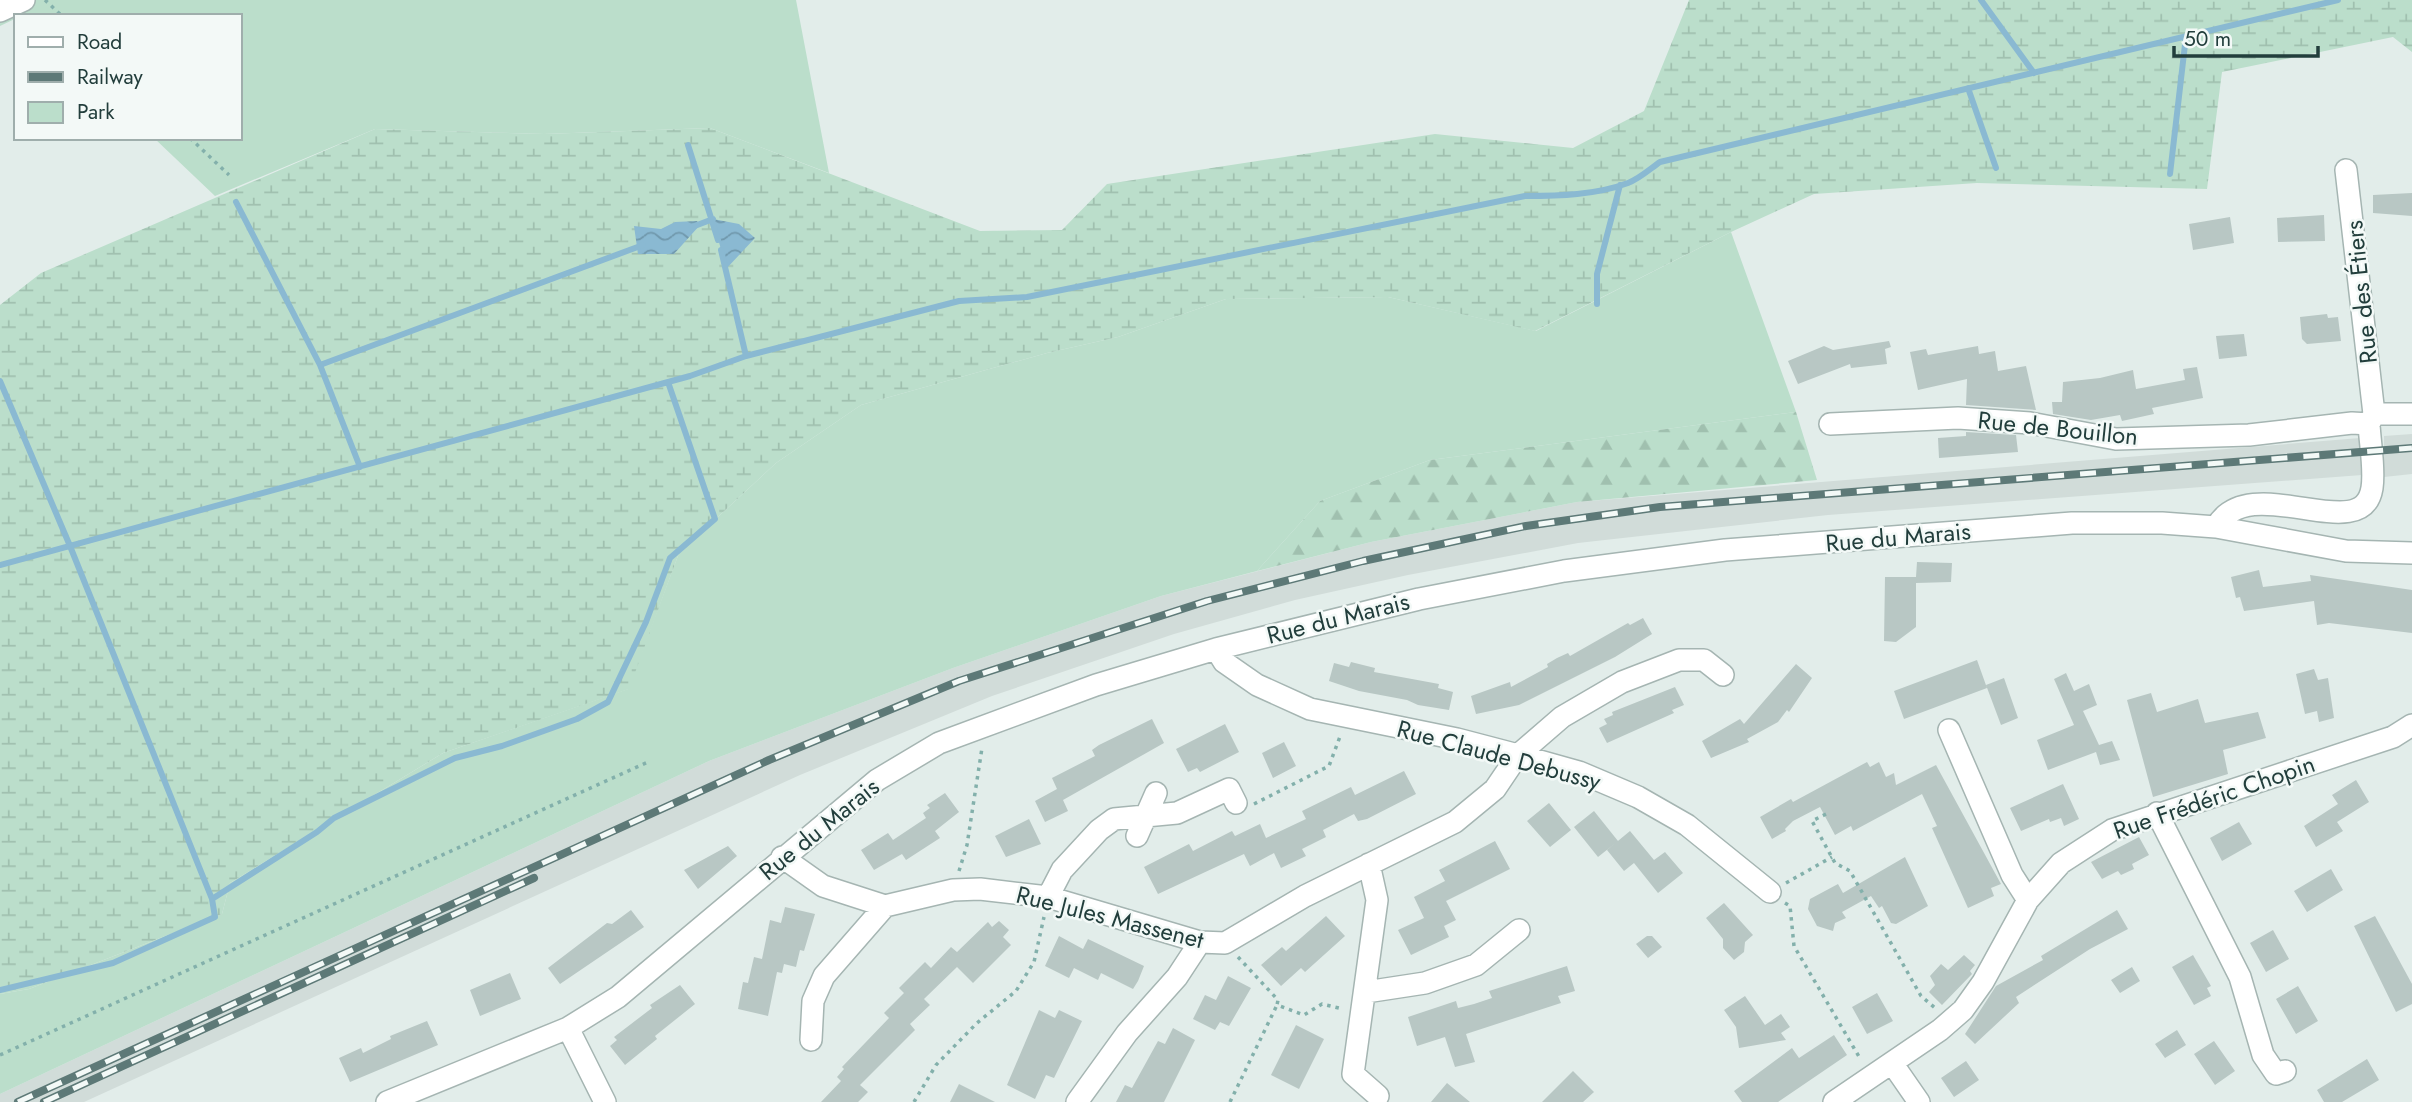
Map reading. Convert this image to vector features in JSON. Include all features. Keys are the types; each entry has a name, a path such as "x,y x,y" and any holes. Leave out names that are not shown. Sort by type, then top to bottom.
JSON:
{"street":[{"path":"0,11 24,0"},
{"name":"Rue des Étiers","path":"2216,527 2221,518 2239,507 2260,502 2295,505 2332,514 2347,513 2369,498 2372,487 2371,419 2346,170"},
{"path":"2371,419 2412,414"},
{"name":"Rue de Bouillon","path":"1829,424 1958,418 2029,423 2116,439 2249,435 2371,419"},
{"name":"Rue du Marais","path":"387,1102 568,1028 618,997 877,780 939,743 1096,685 1216,649 1419,599 1563,571 1725,550 2071,523 2190,523 2346,551 2412,553"},
{"name":"Rue Claude Debussy","path":"1216,649 1224,662 1257,685 1310,709 1518,755 1579,772 1638,797 1687,825 1770,892"},
{"name":"Rue Jules Massenet","path":"782,857 823,886 885,906 919,901 953,890 980,889 1048,897 1200,942 1225,943 1305,896 1455,822 1495,789 1518,755 1562,717 1622,682 1679,660 1704,660 1723,676"},
{"name":"Rue Frédéric Chopin","path":"1834,1102 1963,1010 1983,982 2028,900 2061,863 2112,830 2393,737 2412,725"},
{"path":"1949,730 2012,875 2028,900"},
{"path":"1048,897 1062,870 1099,830 1114,819 1177,813 1229,789 1236,803"},
{"path":"1137,836 1156,793"},
{"path":"2157,813 2240,977 2263,1055 2276,1074 2286,1072"},
{"path":"1369,864 1377,900 1353,1074 1378,1096"},
{"path":"811,1040 813,1001 824,976 885,906"},
{"path":"1366,992 1425,983 1476,965 1519,930"},
{"path":"1077,1102 1127,1033 1177,977 1200,942"},
{"path":"568,1028 606,1102"},
{"path":"1892,1063 1919,1102"}],"path":[{"path":"45,0 60,14"},
{"path":"192,140 229,175"},
{"path":"1236,803 1251,805 1329,766 1348,716"},
{"path":"953,890 967,845 985,724"},
{"path":"0,1055 648,762"},
{"path":"1825,814 1812,821 1835,863 1850,871 1921,996 1950,1021"},
{"path":"1832,857 1770,892 1790,906 1794,946 1871,1076"},
{"path":"914,1102 936,1065 1016,991 1034,962 1048,897"},
{"path":"1225,943 1278,1000 1230,1102"},
{"path":"1276,1005 1304,1015 1322,1004 1362,1014"}],"shaded area":[{"path":"2412,434 2412,474 2384,477 2384,436"},
{"path":"2360,438 2362,475 1828,515 1578,543 1408,575 1295,600 1174,634 992,696 800,775 84,1102 0,1102 0,1094 709,761 953,668 1161,596 1371,542 1577,502"}],"green space":[{"path":"0,0 796,0 829,173 710,128 544,134 375,129 215,196 156,140 242,140 242,14 14,14 14,19 0,26"},
{"path":"1689,0 2412,0 2412,52 2393,37 2222,72 2207,189 1977,183 1814,194 1731,232 1535,331 1388,297 1226,299 1118,337 1047,353 861,405 776,463 679,553 629,689 443,753 230,883 222,914 29,989 0,994 0,305 41,273 375,129 544,134 710,128 980,231 1062,230 1107,184 1435,134 1573,148 1644,111"},
{"path":"1731,232 1796,412 1430,460 1320,501 1257,571 1161,596 953,668 709,761 0,1094 0,994 29,989 222,914 230,883 443,753 628,689 679,553 776,463 861,405 1047,353 1118,337 1226,299 1388,297 1536,331"},
{"path":"1796,412 1817,480 1577,502 1371,542 1257,571 1320,501 1430,460"}],"water":[{"path":"713,219 739,224 755,238 726,269"},
{"path":"697,221 700,225 674,254 638,254 634,226 661,229 675,222"}],"building":[{"path":"2412,193 2412,216 2373,213 2373,195"},
{"path":"2324,215 2325,241 2278,242 2277,218"},
{"path":"2230,217 2234,243 2193,250 2189,224"},
{"path":"2327,314 2328,318 2338,317 2341,341 2307,344 2302,339 2300,317"},
{"path":"2244,334 2247,356 2219,359 2216,336"},
{"path":"1889,341 1891,347 1885,349 1887,364 1851,368 1850,364 1798,384 1788,361 1824,346 1833,350"},
{"path":"1978,346 1979,354 1995,351 1998,371 2026,366 2036,410 1966,405 1967,379 1918,390 1910,352 1926,349 1928,355"},
{"path":"2197,367 2203,398 2152,408 2154,414 2122,421 2120,415 2091,420 2053,414 2052,402 2062,402 2063,382 2100,378 2133,370 2136,389 2185,380 2183,369"},
{"path":"1966,432 2016,435 2018,452 1939,458 1938,438 1966,436"},
{"path":"1917,562 1952,563 1951,582 1916,583 1916,627 1896,642 1884,641 1885,577 1916,577"},
{"path":"2259,570 2263,587 2311,581 2310,575 2412,590 2412,633 2329,623 2317,625 2314,601 2244,611 2240,597 2236,598 2231,577"},
{"path":"1643,618 1652,634 1615,657 1519,705 1476,714 1471,696 1510,682 1511,687 1548,667 1547,664 1557,658 1568,653 1570,656 1628,623 1630,625"},
{"path":"1977,660 1987,688 1904,719 1894,691"},
{"path":"1351,662 1375,668 1374,672 1439,684 1438,688 1453,692 1449,710 1359,691 1329,681 1334,663 1349,667"},
{"path":"1796,664 1812,678 1789,712 1787,710 1778,722 1747,739 1749,742 1711,758 1702,741 1740,719 1744,724"},
{"path":"2314,669 2318,680 2328,678 2334,718 2319,722 2317,711 2305,714 2296,674"},
{"path":"2066,673 2074,691 2089,684 2097,705 2083,711 2099,745 2112,741 2120,760 2100,765 2096,752 2048,770 2037,740 2074,725 2054,679"},
{"path":"2004,678 2018,718 2001,725 1986,685"},
{"path":"1675,687 1684,705 1672,710 1674,713 1607,743 1599,728 1607,724 1604,719 1613,715 1612,712"},
{"path":"2151,693 2157,712 2198,699 2205,723 2258,712 2266,738 2223,750 2228,774 2153,797 2127,700"},
{"path":"1152,719 1164,743 1063,800 1068,811 1045,822 1035,801 1057,789 1052,778 1095,756 1092,750 1099,745"},
{"path":"1225,724 1239,752 1200,772 1197,768 1188,772 1176,749"},
{"path":"1284,742 1296,766 1273,778 1262,753"},
{"path":"1867,762 1870,767 1879,762 1886,777 1894,773 1896,785 1936,765 2001,884 1991,888 1994,896 1968,908 1932,828 1937,826 1922,794 1853,831 1851,826 1835,835 1820,807 1793,821 1786,831 1772,839 1760,817"},
{"path":"1404,771 1416,794 1367,819 1358,821 1354,814 1323,830 1326,837 1302,849 1306,856 1281,868 1274,853 1250,866 1244,854 1158,894 1144,867 1189,844 1193,851 1232,831 1235,836 1260,824 1266,838 1306,819 1302,811 1351,787 1355,795"},
{"path":"2356,780 2369,802 2337,822 2343,831 2316,847 2304,826 2338,804 2332,795"},
{"path":"2063,784 2079,819 2064,826 2061,818 2050,822 2049,819 2021,831 2010,808"},
{"path":"945,793 959,812 935,831 940,838 906,860 902,854 874,870 861,850 888,833 893,840 926,818 923,813 930,808 927,805"},
{"path":"1549,803 1571,830 1550,847 1527,821"},
{"path":"1594,811 1618,841 1598,857 1574,827"},
{"path":"1029,819 1041,844 1006,857 995,836"},
{"path":"2239,822 2252,844 2222,861 2210,838"},
{"path":"1630,831 1654,860 1665,852 1683,873 1658,893 1634,863 1624,871 1607,850"},
{"path":"2139,837 2149,855 2132,864 2134,869 2121,875 2118,871 2102,879 2091,862"},
{"path":"1495,841 1510,869 1446,901 1456,920 1444,926 1449,937 1411,955 1398,930 1424,918 1414,897 1445,881 1439,870"},
{"path":"728,846 737,856 698,889 684,870"},
{"path":"1905,857 1928,906 1896,924 1891,923 1882,906 1879,908 1871,896 1842,912 1846,918 1835,923 1833,931 1817,926 1808,909 1810,899 1838,884 1843,893"},
{"path":"2331,869 2343,890 2307,912 2294,891"},
{"path":"1724,903 1753,935 1745,942 1744,952 1734,960 1723,948 1723,939 1706,918"},
{"path":"785,907 815,914 804,951 800,950 796,967 784,964 782,973 777,972 768,1016 738,1009 743,982 748,983 754,957 762,959 770,920 781,923"},
{"path":"631,910 644,927 560,984 548,968 607,923 612,924"},
{"path":"2117,910 2128,929 2090,949 2016,997 2019,1003 1975,1044 1965,1034 1996,986 2043,960 2041,956"},
{"path":"1326,916 1345,936 1305,972 1301,968 1281,986 1261,965 1282,947 1286,951"},
{"path":"2375,916 2412,984 2412,1004 2396,1012 2354,926"},
{"path":"999,921 1009,930 1003,937 1011,945 973,983 957,967 924,999 930,1005 910,1024 915,1030 860,1085 868,1092 858,1102 821,1102 841,1081 837,1077 844,1069 842,1067 889,1018 884,1013 904,993 899,988 925,962 931,968 951,947 957,952 988,922 992,927"},
{"path":"2273,930 2289,959 2266,972 2250,943"},
{"path":"1059,936 1083,949 1088,939 1144,966 1133,989 1101,973 1098,980 1074,968 1069,978 1045,966"},
{"path":"1647,936 1652,936 1662,947 1648,958 1636,944"},
{"path":"1964,955 1975,965 1970,971 1972,974 1942,1005 1929,992 1935,985 1930,976 1941,964 1948,970"},
{"path":"2193,955 2211,986 2207,988 2211,996 2194,1005 2172,967"},
{"path":"1567,966 1575,991 1558,996 1561,1003 1466,1034 1475,1062 1455,1067 1445,1037 1417,1046 1408,1017 1456,1001 1458,1008 1474,1004 1492,998 1489,991"},
{"path":"2132,967 2140,981 2120,993 2111,980"},
{"path":"510,973 521,999 480,1016 470,990"},
{"path":"1228,976 1251,988 1229,1026 1220,1022 1215,1030 1193,1019 1205,995 1216,1000"},
{"path":"680,985 695,1004 655,1036 657,1039 625,1065 610,1046 617,1040 614,1037 652,1008 650,1005"},
{"path":"2298,986 2318,1021 2296,1034 2276,999"},
{"path":"1877,993 1893,1021 1867,1034 1852,1007"},
{"path":"1745,996 1765,1025 1781,1014 1790,1027 1781,1033 1786,1040 1739,1048 1736,1027 1724,1010"},
{"path":"1039,1010 1055,1018 1059,1010 1082,1021 1054,1078 1046,1075 1035,1099 1007,1085"},
{"path":"427,1021 438,1045 350,1082 339,1058 361,1048 363,1053 391,1039 390,1036"},
{"path":"1296,1025 1324,1039 1299,1089 1271,1075"},
{"path":"1173,1028 1195,1040 1164,1102 1116,1102 1125,1085 1132,1088 1158,1041 1165,1044"},
{"path":"2177,1030 2186,1045 2165,1058 2155,1044"},
{"path":"1834,1035 1847,1055 1778,1102 1742,1102 1734,1091 1792,1048 1799,1058"},
{"path":"2214,1041 2235,1071 2215,1085 2194,1054"},
{"path":"2367,1059 2379,1080 2342,1102 2324,1102 2317,1090"},
{"path":"1966,1061 1979,1080 1954,1097 1941,1078"},
{"path":"1573,1071 1594,1092 1583,1102 1542,1102"},
{"path":"1447,1083 1470,1102 1431,1102"},
{"path":"959,1084 995,1102 950,1102"}],"waterway":[{"path":"1981,0 2034,73"},
{"path":"0,565 690,376 746,356 959,301 1027,297 1525,196 1603,190 1632,181 1660,162 2338,0"},
{"path":"2170,174 2186,36"},
{"path":"1968,88 1996,168"},
{"path":"688,145 718,240"},
{"path":"1597,304 1597,274 1620,185"},
{"path":"236,202 320,365 360,467"},
{"path":"692,227 713,219"},
{"path":"320,365 643,245"},
{"path":"721,250 746,356"},
{"path":"0,381 70,546 212,899"},
{"path":"0,990 113,963 215,917 212,899 317,832 334,818 455,758 502,746 577,719 608,702 646,622 670,558 715,519 668,382"}],"railway":[{"path":"18,1102 769,760 959,681 1207,601 1363,561 1526,526 1660,507 2412,448"},
{"path":"44,1102 534,878"}]}
